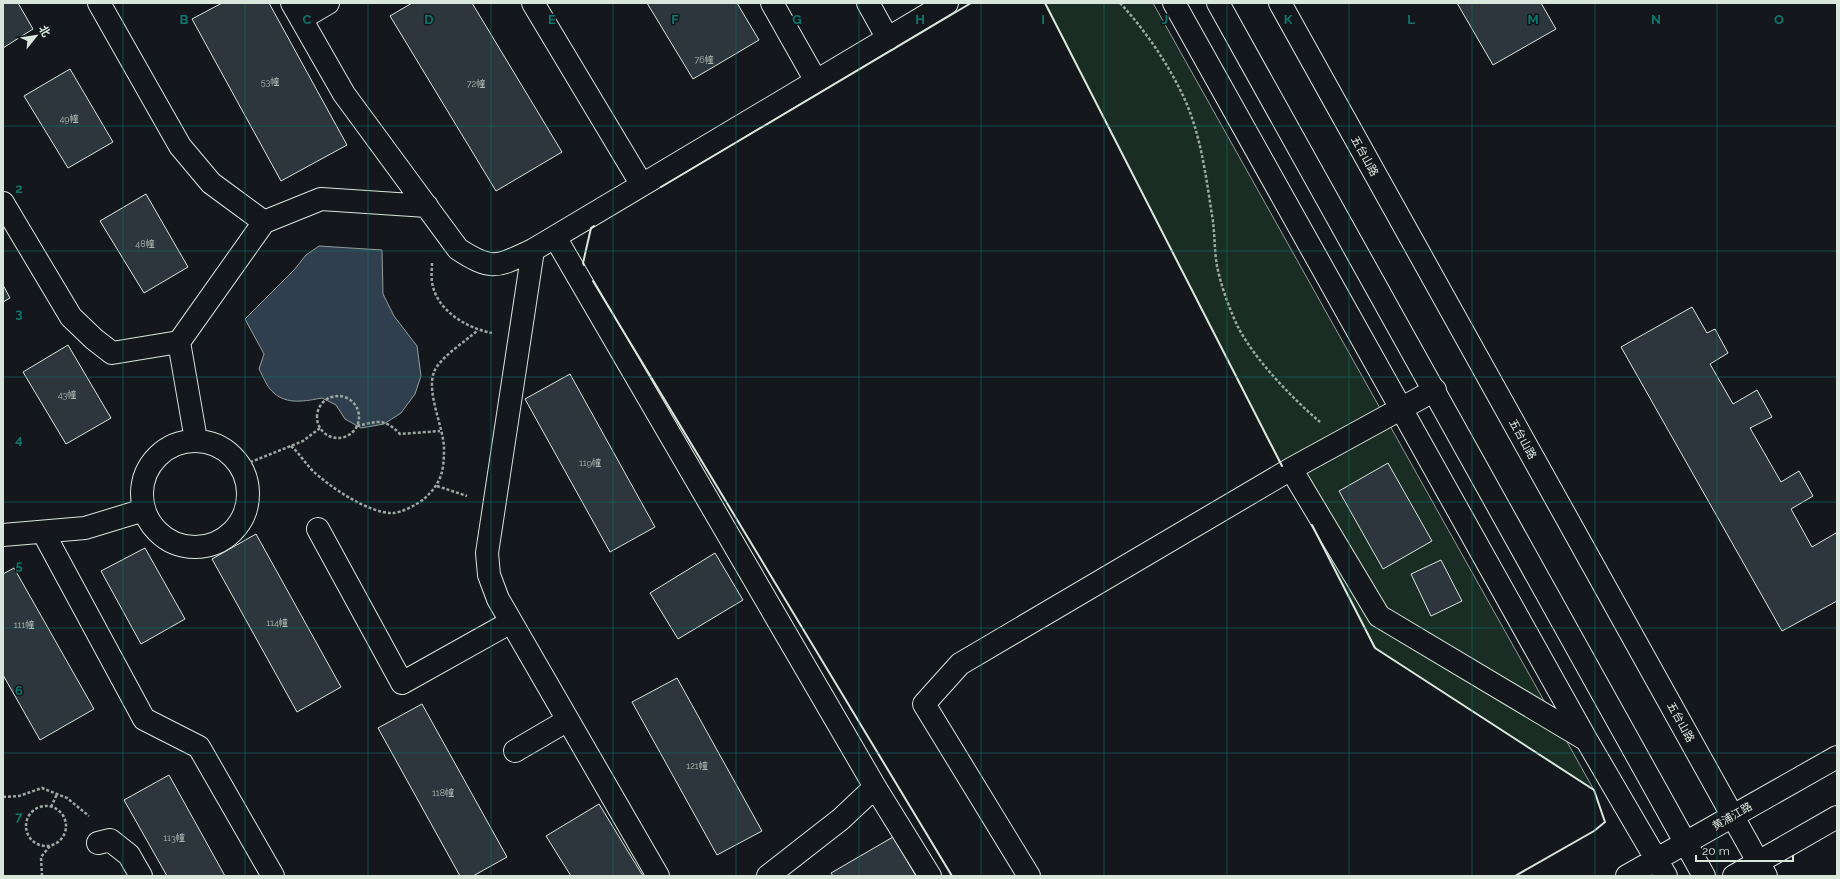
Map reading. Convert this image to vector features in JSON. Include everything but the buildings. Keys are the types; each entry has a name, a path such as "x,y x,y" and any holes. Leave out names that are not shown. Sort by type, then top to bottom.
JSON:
{"main road":[{"path":"99,3 180,146 211,183 264,222"},
{"path":"328,3 297,11 344,94 458,249 478,262 500,265 533,250 947,3"},
{"path":"533,3 642,185"},
{"path":"772,3 816,81"},
{"path":"868,3 888,39"},
{"path":"1174,3 1586,739 1661,868"},
{"path":"1218,3 1687,842 1704,876"},
{"name":"五台山路","path":"1280,3 1762,869"},
{"path":"196,440 179,342 264,222 321,199 427,206"},
{"path":"3,203 71,317 94,340 112,353 179,342"},
{"path":"555,237 875,787 930,876"},
{"path":"533,250 487,553 489,575 498,599 658,876"},
{"path":"1029,876 924,704 960,664 1291,469 1435,390"},
{"path":"196,440 213,443 229,452 241,466 247,483 248,501 243,518 232,532 217,543 200,547 182,546 165,539 152,526 144,510 141,494 144,476 152,462 163,450 179,442 196,440"},
{"path":"1291,469 1379,616 1586,739"},
{"path":"3,535 85,528 144,510"},
{"path":"318,530 402,683 511,622"},
{"path":"43,532 144,719 198,748 273,876"},
{"path":"515,751 568,720"},
{"name":"黄浦江路","path":"1627,876 1661,868 1687,842 1837,757"},
{"path":"768,876 841,819 875,787"},
{"path":"1734,876 1762,869 1837,818"},
{"path":"98,843 110,840 129,855 141,876"}],"path":[{"path":"1120,3 1143,30 1164,61 1186,101 1197,136 1206,176 1217,267 1239,328 1257,355 1309,413 1343,441"},
{"path":"443,229 432,253 432,282 438,300 455,318 478,330 494,333 521,331"},
{"path":"291,446 301,455 313,470 366,507 393,513 418,503 437,486 443,471 444,448 435,402 434,373 440,361 478,330"},
{"path":"357,426 358,412 355,406 344,397 337,396 323,401 316,414 320,428 329,437 336,439 349,435 357,426 381,421 390,424 400,434 440,430"},
{"path":"241,466 303,441 320,428"},
{"path":"3,797 19,796 42,788 67,798 89,816 98,843"},
{"path":"51,807 57,794"},
{"path":"42,876 41,857 51,846 63,837 66,826 61,814 51,807 38,808 32,811 28,816 26,830 32,841 44,846 51,846"}],"green space":[{"path":"1045,3 1153,3 1594,790 1375,648"}],"water":[{"path":"319,246 382,250 383,294 394,316 417,346 421,376 415,394 401,413 384,424 361,428 345,419 336,405 322,398 291,401 279,397 267,385 259,369 264,354 245,319 294,270 306,255"}],"wall":[{"path":"661,187 971,3"},
{"path":"1045,3 1282,466"},
{"path":"584,265 583,263 591,228 594,226"},
{"path":"593,281 952,876"},
{"path":"1312,525 1375,648 1594,790 1605,822 1594,831 1515,876"}]}
